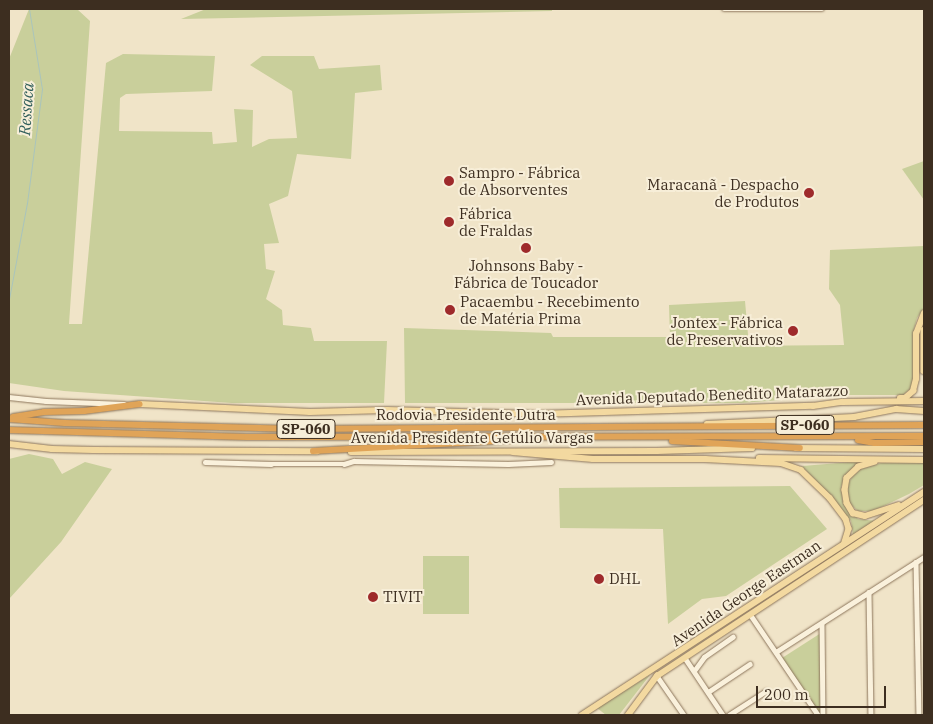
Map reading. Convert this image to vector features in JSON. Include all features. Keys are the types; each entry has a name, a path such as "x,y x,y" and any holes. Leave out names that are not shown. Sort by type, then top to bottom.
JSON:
{"highway":[{"path":"9,418 44,412 84,411 140,404"},
{"name":"Rodovia Presidente Dutra","path":"9,418 65,423 298,429 924,425"},
{"name":"Rodovia Presidente Dutra","path":"9,430 247,437 648,438 924,436"},
{"path":"313,451 545,437"},
{"path":"845,437 875,443 924,442"},
{"path":"648,438 691,443 800,448"}],"main road":[{"path":"886,400 905,398 913,390 917,364 916,334 924,313"},
{"path":"924,330 924,371"},
{"name":"Avenida Deputado Benedito Matarazzo","path":"140,404 310,412 387,410 537,414 813,406 842,402 886,400 924,401"},
{"name":"Avenida Deputado Benedito Matarazzo","path":"685,426 725,422 791,421 854,417 896,409 924,411"},
{"name":"Avenida Presidente Getúlio Vargas","path":"9,444 52,449 93,450 656,451 800,448"},
{"path":"800,448 924,449"},
{"path":"506,450 519,454 593,459 782,463 801,470 825,493 846,519 850,529 848,537 843,543"},
{"path":"727,461 773,457 924,460"},
{"path":"884,460 859,467 847,478 845,497 853,513 869,516 923,497"},
{"name":"Avenida George Eastman","path":"586,715 843,543 923,497"},
{"name":"Avenida George Eastman","path":"631,714 657,676 923,497"}],"street":[{"path":"724,9 822,9"},
{"path":"9,397 46,401 140,404"},
{"path":"206,462 271,464 344,464 354,461 508,464 551,462"},
{"path":"776,652 924,557"},
{"path":"916,562 919,715"},
{"path":"869,592 872,715"},
{"path":"750,614 818,715"},
{"path":"822,624 823,715"},
{"path":"694,671 704,658 733,637"},
{"path":"685,658 723,715"},
{"path":"708,692 750,664"},
{"path":"657,676 684,715"},
{"path":"729,715 766,691"}],"green space":[{"path":"29,9 77,9 90,21 69,324 82,324 106,63 123,54 215,56 212,91 126,94 120,98 119,131 212,132 213,144 237,142 234,109 253,110 252,147 269,139 297,138 292,91 250,65 262,56 314,56 319,69 380,65 382,90 355,93 351,159 297,154 288,196 269,204 279,243 264,244 266,269 275,271 266,299 282,310 283,325 311,328 314,341 387,341 384,403 232,403 64,391 9,383 9,59"},
{"path":"206,9 552,9 552,11 181,19"},
{"path":"924,161 924,200 902,169"},
{"path":"924,246 924,308 917,318 913,333 914,378 910,389 903,395 847,395 741,403 405,403 404,328 551,333 553,337 670,337 669,305 745,301 749,346 844,345 840,305 829,289 830,250"},
{"path":"29,454 53,459 62,474 85,462 112,469 61,542 9,599 9,459"},
{"path":"864,461 846,475 841,487 843,501 858,519 877,521 853,535 851,521 802,466"},
{"path":"924,462 924,485 909,494 873,511 858,511 850,504 847,493 848,484 852,477 861,469 881,463"},
{"path":"790,486 827,529 726,596 702,599 668,624 663,529 560,528 559,488"},
{"path":"423,556 469,556 469,614 423,614"},
{"path":"821,633 821,715 782,658"},
{"path":"650,675 619,715 606,715 597,708"}],"waterway":[{"name":"Ressaca","path":"9,299 27,203 42,89 29,9"}],"place":[{"name":"Sampro - Fábrica de Absorventes","path":"449,181"},
{"name":"Maracanã - Despacho de Produtos","path":"809,193"},
{"name":"Fábrica de Fraldas","path":"449,222"},
{"name":"Johnsons Baby - Fábrica de Toucador","path":"526,248"},
{"name":"Pacaembu - Recebimento de Matéria Prima","path":"450,310"},
{"name":"Jontex - Fábrica de Preservativos","path":"793,331"},
{"name":"DHL","path":"599,579"},
{"name":"TIVIT","path":"373,597"}]}
